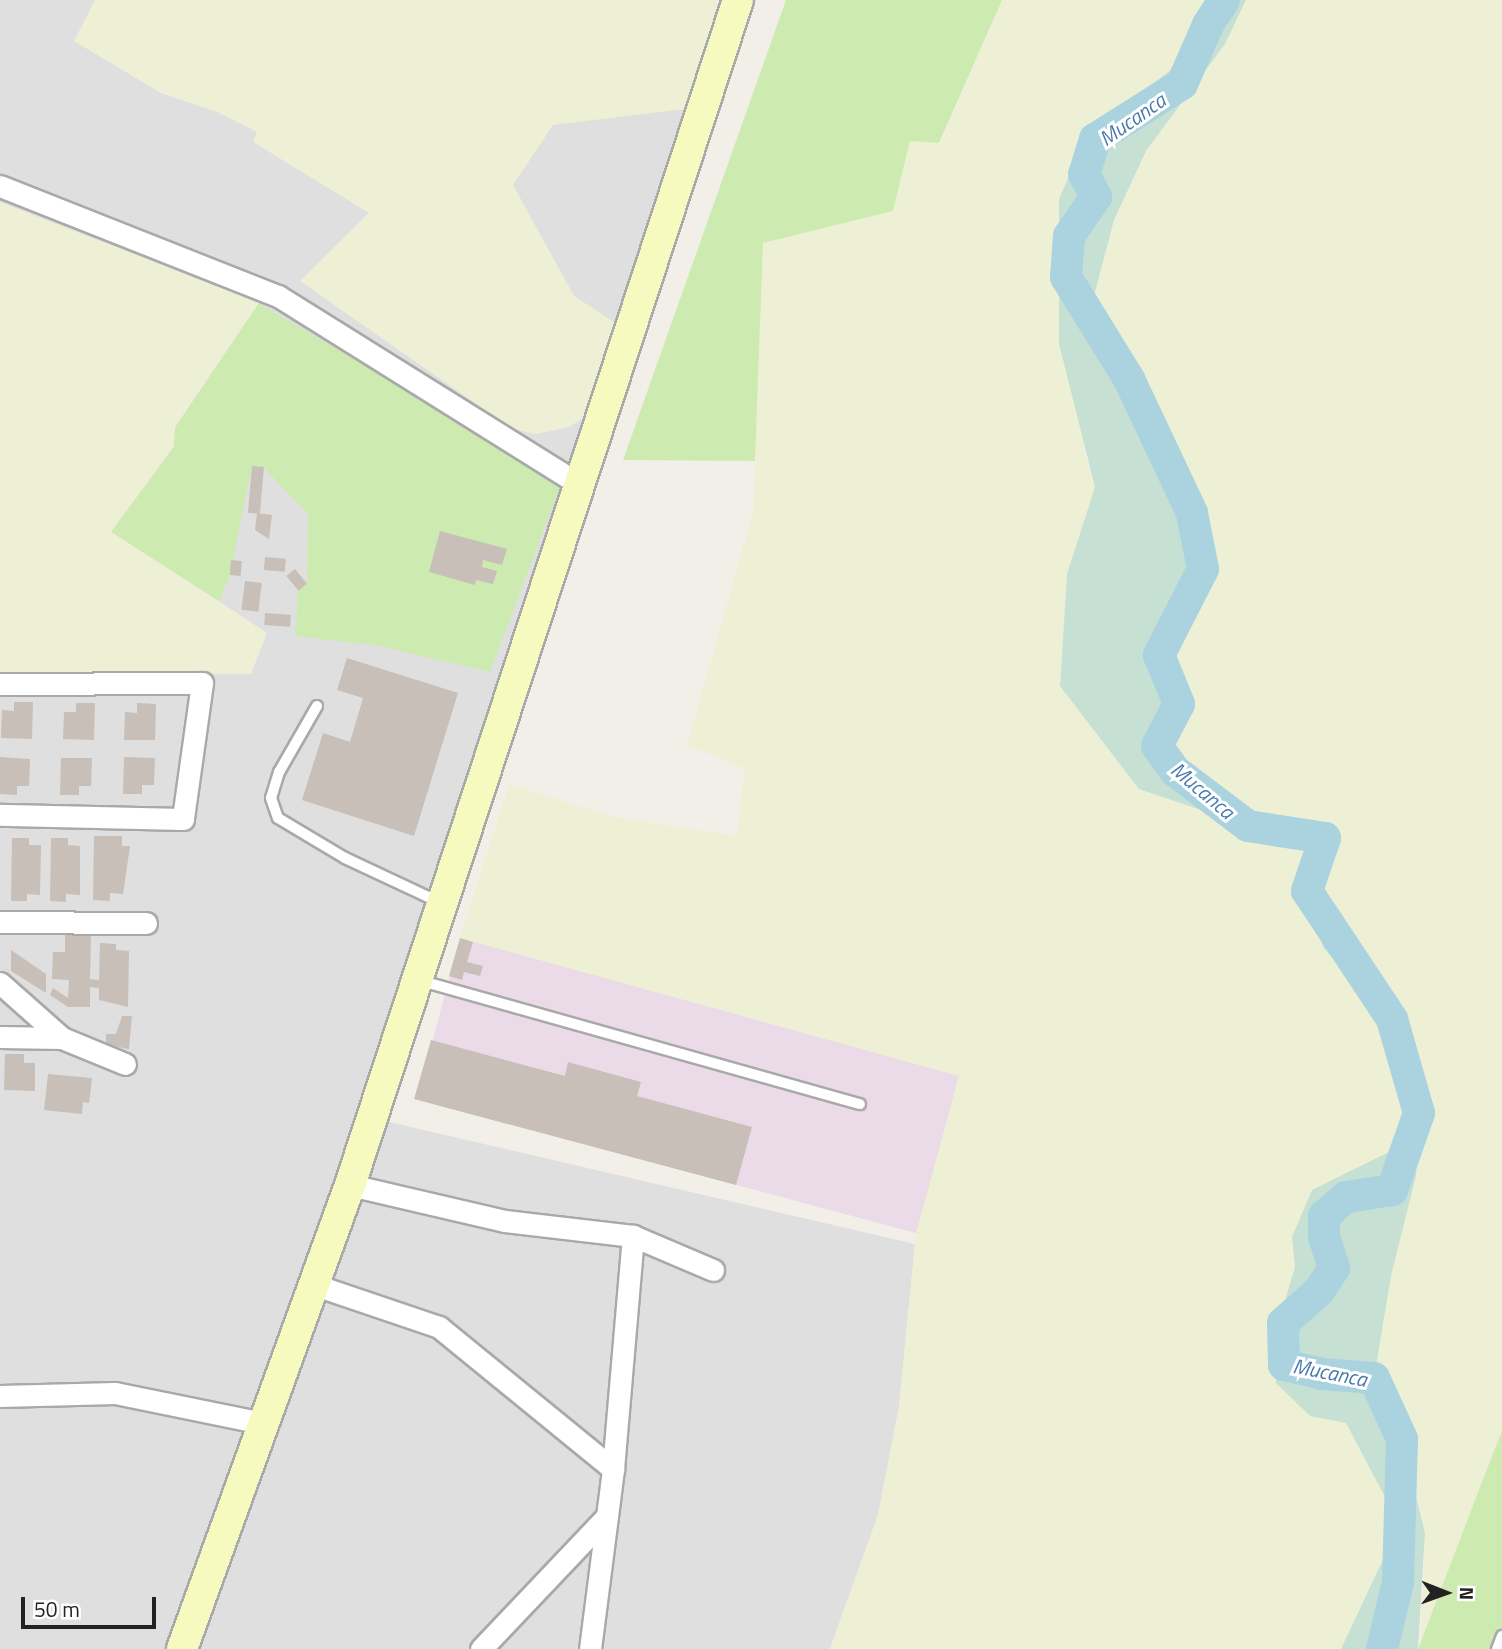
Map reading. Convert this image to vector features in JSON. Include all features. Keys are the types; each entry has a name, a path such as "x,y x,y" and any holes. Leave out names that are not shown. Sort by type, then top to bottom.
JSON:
{"street":[{"path":"182,1649 350,1185 441,903 582,485 738,0"},
{"path":"0,186 278,296 582,485"},
{"path":"0,684 202,684 183,819 0,815"},
{"path":"0,922 146,923"},
{"path":"0,983 62,1038 125,1064"},
{"path":"0,1037 62,1038"},
{"path":"350,1185 505,1222 633,1236 713,1270"},
{"path":"590,1649 613,1469 633,1236"},
{"path":"315,1286 439,1327 613,1469"},
{"path":"0,1396 116,1393 263,1423"},
{"path":"481,1649 607,1516"}],"lane":[{"path":"317,706 279,772 271,798 278,818 345,858 441,903"},
{"path":"416,979 860,1104"},
{"path":"1497,1649 1502,1636"}],"shaded area":[{"path":"0,0 738,0 372,1118 915,1244 899,1407 878,1515 830,1649 0,1649"},
{"path":"460,938 960,1072 917,1233 417,1099"}],"green space":[{"path":"95,0 721,0 684,109 553,125 513,185 574,296 617,324 588,415 569,427 536,434 512,429 300,281 369,213 253,142 257,132 217,112 161,93 74,41"},
{"path":"786,0 1002,0 939,143 910,141 893,211 763,243 755,461 623,460"},
{"path":"1002,0 1215,0 1172,69 1087,134 1084,450 1095,487 1067,574 1060,686 1219,804 1175,771 1157,746 1179,704 1159,655 1203,569 1192,513 1129,379 1089,316 1114,220 1146,151 1225,44 1246,0 1502,0 1502,1431 1421,1642 1425,1533 1402,1439 1374,1378 1391,1276 1416,1176 1419,1113 1392,1019 1309,894 1323,947 1378,1011 1408,1120 1393,1150 1356,1168 1292,1237 1295,1267 1278,1324 1310,1416 1346,1423 1386,1499 1386,1553 1341,1649 830,1649 878,1515 899,1407 916,1234 959,1076 460,938 509,784 614,817 737,836 745,768 687,745 753,512 763,243 893,211 910,141 940,143"},
{"path":"1215,0 1246,0 1225,44 1146,151 1114,220 1089,315 1129,379 1192,513 1203,569 1159,655 1179,704 1157,746 1175,771 1248,826 1139,789 1060,686 1067,574 1095,487 1059,344 1059,199 1087,134 1172,69"},
{"path":"0,202 259,303 175,427 174,446 112,531 267,633 251,674 0,673"},
{"path":"259,303 562,482 490,672 380,646 295,636 298,591 307,584 308,514 263,467 252,466 230,575 219,601 111,532 174,447 175,428"},
{"path":"1307,891 1392,1019 1419,1113 1416,1176 1391,1276 1374,1378 1402,1439 1425,1533 1418,1649 1341,1649 1386,1553 1386,1499 1346,1423 1310,1416 1276,1383 1278,1324 1295,1267 1292,1237 1312,1190 1393,1150 1408,1120 1378,1011 1323,947"},
{"path":"1502,1431 1502,1649 1418,1649 1492,1456"}],"building":[{"path":"252,466 264,467 260,514 248,513"},
{"path":"257,513 272,515 269,539 255,530"},
{"path":"440,531 507,549 502,565 483,560 482,567 497,571 493,584 476,580 475,585 429,572"},
{"path":"265,557 286,559 285,572 264,570"},
{"path":"231,560 242,561 241,576 230,575"},
{"path":"295,569 307,584 298,591 286,576"},
{"path":"245,581 262,583 258,612 241,610"},
{"path":"265,613 291,615 290,627 264,625"},
{"path":"347,658 458,693 414,836 302,800 323,733 350,742 363,698 337,690"},
{"path":"14,702 33,702 32,739 1,738 2,710 14,711"},
{"path":"76,703 95,703 94,740 63,739 64,712 76,712"},
{"path":"137,703 156,704 155,740 124,740 125,712 137,713"},
{"path":"0,757 30,759 29,786 17,786 17,795 0,794"},
{"path":"124,757 155,758 154,785 142,785 142,794 123,794"},
{"path":"61,758 92,758 91,786 79,786 79,795 60,795"},
{"path":"94,836 122,836 122,846 130,846 123,894 110,893 110,901 93,900"},
{"path":"12,838 29,838 29,845 41,845 40,895 27,894 27,901 11,901"},
{"path":"51,838 68,838 68,845 80,846 80,895 66,894 66,902 50,901"},
{"path":"65,935 91,935 90,979 99,980 100,943 116,944 116,950 129,951 128,1007 99,1000 99,988 90,987 90,1007 68,1007 50,995 53,988 68,998 69,980 52,979 53,952 65,952"},
{"path":"460,938 473,942 467,962 483,966 480,976 464,972 462,980 449,976"},
{"path":"11,950 46,974 46,993 11,971"},
{"path":"122,1016 132,1016 129,1049 106,1045 106,1034 116,1034"},
{"path":"431,1040 565,1076 568,1062 641,1082 637,1096 752,1127 736,1185 414,1099"},
{"path":"5,1054 24,1054 24,1063 35,1063 35,1091 4,1090"},
{"path":"48,1074 92,1078 89,1103 83,1102 82,1114 44,1110"}],"waterway":[{"name":"Mucanca","path":"1224,0 1208,25 1182,84 1095,139 1084,174 1096,197 1069,236 1066,277 1129,379 1192,513 1203,569 1159,655 1179,704 1157,746 1175,771 1248,826 1325,838 1307,891 1392,1019 1419,1113 1392,1190 1346,1197 1324,1216 1324,1237 1334,1268 1319,1291 1283,1323 1284,1365 1322,1374 1374,1378 1402,1439 1398,1582 1382,1649"}]}
